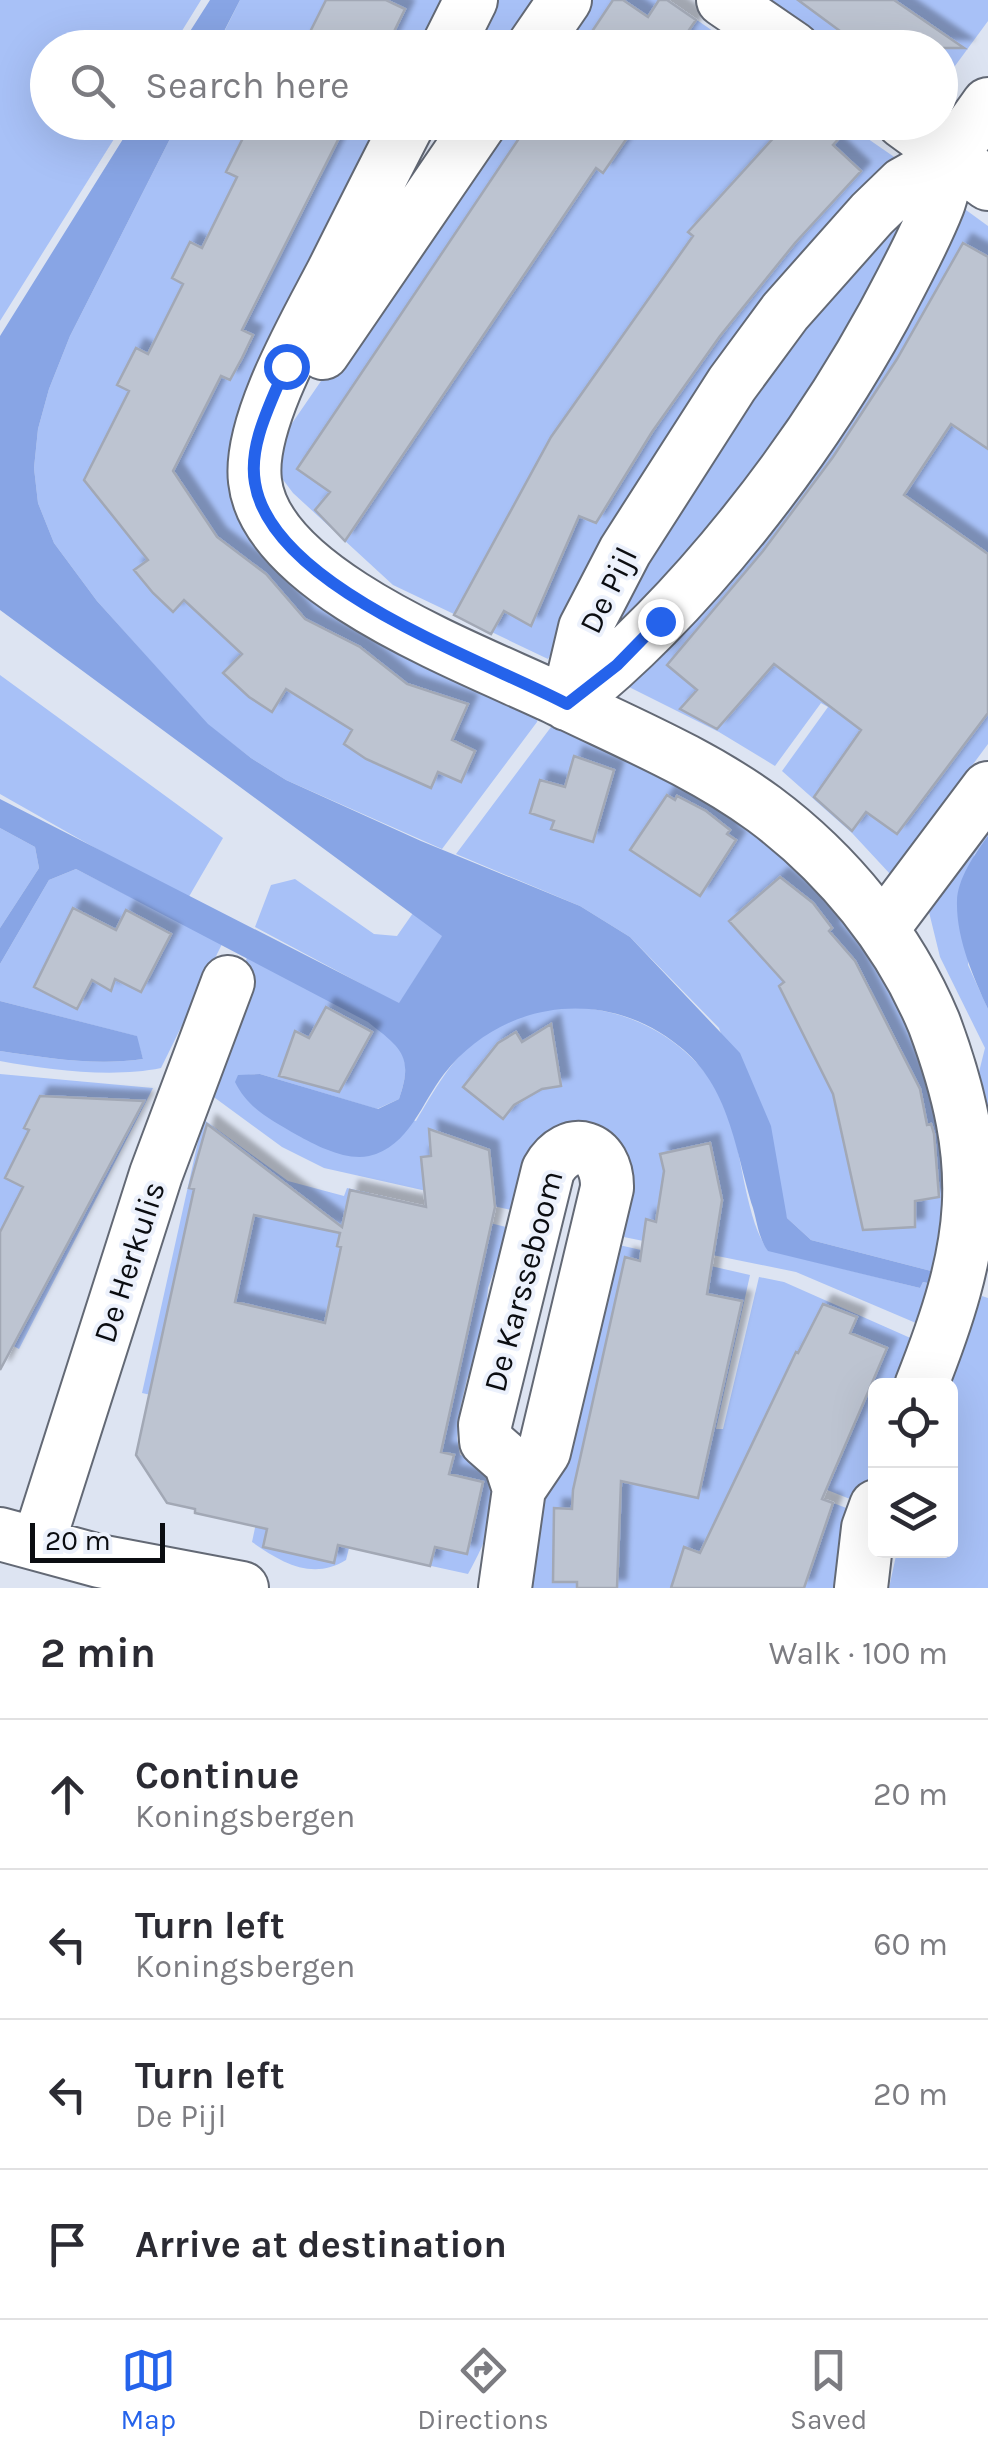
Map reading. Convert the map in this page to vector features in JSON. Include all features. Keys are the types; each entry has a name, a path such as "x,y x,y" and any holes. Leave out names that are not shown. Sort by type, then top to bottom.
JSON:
{"street":[{"path":"455,30 470,0"},
{"path":"544,30 565,0"},
{"path":"723,0 766,30"},
{"name":"De Pijl","path":"567,704 617,665 660,621 754,509 824,412 882,317 938,205 970,170 988,104"},
{"path":"399,140 286,366 254,454 255,485 270,520 294,552 398,625 720,779 766,810 812,850 884,928 924,1001 952,1067 970,1135 973,1195 968,1249 948,1321 923,1378"},
{"path":"254,454 469,140"},
{"path":"928,140 970,170"},
{"name":"De Pijl","path":"567,704 585,628 626,551 732,384 785,312 903,184 970,170"},
{"path":"884,928 988,788"},
{"name":"De Herkulis","path":"19,1539 228,982"},
{"name":"De Karsseboom","path":"504,1588 519,1490 514,1468 486,1440 484,1425 548,1170 561,1151 588,1150 604,1164 607,1188 544,1452 519,1490"},
{"path":"860,1588 868,1536"},
{"path":"19,1539 99,1561 242,1588"}],"shaded area":[{"path":"0,0 201,0 182,30 30,30 30,140 113,140 0,321"},
{"path":"210,0 240,0 225,30 191,30"},
{"path":"240,0 448,0 433,30 225,30"},
{"path":"487,0 537,0 517,30 472,30"},
{"path":"581,0 668,0 711,30 561,30"},
{"path":"760,0 988,0 988,21 958,62 958,30 807,30"},
{"path":"122,140 169,140 70,336 49,389 38,429 34,468 38,503 54,543 97,601 208,724 251,758 286,780 421,841 580,906 630,937 740,1053 771,1126 787,1218 811,1240 935,1272 932,1284 923,1282 920,1288 768,1251 728,1120 710,1080 679,1046 650,1027 619,1015 587,1009 556,1010 524,1017 495,1030 468,1049 444,1074 405,1133 383,1151 360,1157 313,1144 270,1119 247,1100 235,1082 238,1075 260,1074 378,1109 399,1099 404,1063 396,1046 368,1022 76,869 49,880 0,964 0,928 39,868 35,847 0,828 0,799 399,1003 442,936 0,610 0,336"},
{"path":"169,140 379,140 238,490 538,716 442,849 286,780 208,725 97,601 54,543 38,503 34,468 38,429 70,336"},
{"path":"486,140 870,140 903,163 616,541 548,659 393,585 293,493 281,477 284,435"},
{"path":"917,200 844,362 632,633 597,629 725,414"},
{"path":"955,202 988,226 988,744 891,875 852,833 782,771 828,707 821,703 775,766 719,732 617,681"},
{"path":"0,675 223,838 187,900 0,794"},
{"path":"554,723 762,826 854,919 910,1012 960,1183 935,1272 811,1240 787,1218 719,1028 630,937 580,906 456,854"},
{"path":"988,826 988,836 974,855 968,965 988,1009 988,1118 978,1076 985,1048 940,957 928,908"},
{"path":"0,828 35,847 39,868 0,928"},
{"path":"988,836 988,1009 962,943 957,901 963,876"},
{"path":"76,869 222,944 161,1068 102,1073 0,1061 0,1051 89,1061 143,1059 136,1036 0,1001 0,964 49,880"},
{"path":"295,879 374,934 397,936 413,913 443,935 399,1004 255,927 271,885"},
{"path":"247,957 371,1023 398,1046 405,1072 399,1099 377,1109 260,1074 238,1076 416,1121 460,1055 480,1037 513,1018 549,1009 585,1008 621,1016 655,1030 685,1052 710,1079 728,1112 754,1222 768,1250 920,1288 923,1282 946,1288 930,1329 796,1272 609,1234 587,1126 559,1125 537,1142 516,1211 324,1168 282,1147 211,1095"},
{"path":"0,1001 137,1036 143,1059 89,1061 0,1051"},
{"path":"0,1074 153,1088 19,1349 0,1339"},
{"path":"203,1119 288,1181 344,1196 347,1188 370,1193 322,1399 332,1401 378,1195 510,1228 488,1288 484,1338 461,1405 457,1438 460,1455 490,1463 494,1493 487,1534 468,1574 349,1548 346,1560 321,1569 297,1566 274,1556 252,1542 277,1424 142,1393"},
{"path":"606,1242 750,1275 716,1429 723,1429 759,1277 784,1282 924,1344 910,1378 868,1378 868,1483 860,1503 752,1460 748,1471 857,1512 836,1588 526,1588 528,1542"},
{"path":"982,1296 988,1298 988,1588 889,1588 895,1558 958,1558 958,1378 953,1378"}],"building":[{"path":"326,0 386,0 405,9 395,30 311,30"},
{"path":"613,0 623,0 648,17 659,0 667,0 696,20 689,30 593,30"},
{"path":"798,0 894,0 938,30 839,30"},
{"path":"242,140 338,140 242,330 253,335 242,358 230,380 221,376 173,471 217,537 266,574 305,619 360,647 407,684 468,704 452,740 475,751 461,782 438,772 431,788 366,759 344,744 352,730 286,689 272,712 249,697 223,673 242,654 184,600 173,612 153,593 134,570 148,560 84,480 129,391 117,385 136,348 148,354 183,284 172,278 190,242 202,248 237,177 226,172"},
{"path":"518,140 626,140 603,173 596,168 345,541 315,510 330,492 297,469"},
{"path":"772,140 838,140 833,145 861,171 795,243 720,336 652,432 596,523 579,516 531,626 504,611 491,634 454,615 551,437 693,236 688,232"},
{"path":"963,243 988,257 988,449 951,424 904,495 988,554 988,713 897,834 866,812 852,831 814,797 861,730 774,664 717,729 680,709 697,690 667,665 763,551 833,457 897,359"},
{"path":"574,756 614,770 593,842 551,829 554,821 530,813 540,780 565,787"},
{"path":"667,795 706,811 730,830 727,834 736,840 700,896 630,850"},
{"path":"780,877 813,903 832,928 829,931 855,961 920,1089 927,1125 931,1124 934,1134 939,1197 915,1201 915,1227 863,1230 833,1094 779,986 784,982 729,921"},
{"path":"73,908 116,930 126,910 171,934 141,992 115,979 111,991 92,980 77,1009 34,987"},
{"path":"326,1007 372,1032 339,1092 279,1076 295,1031 309,1038"},
{"path":"551,1024 561,1086 542,1089 514,1105 503,1119 463,1087 498,1043 516,1032 522,1042"},
{"path":"40,1096 144,1101 0,1370 0,1232 23,1187 5,1178 29,1130 24,1128"},
{"path":"207,1124 342,1227 350,1190 426,1207 421,1157 431,1156 429,1129 489,1150 495,1207 441,1452 454,1455 449,1474 483,1482 467,1554 435,1547 430,1566 338,1545 334,1563 263,1547 267,1529 167,1503 136,1455 194,1189 189,1188","holes":["254,1215 340,1233 337,1246 341,1247 325,1323 235,1302"]},
{"path":"710,1143 722,1200 707,1294 742,1301 698,1498 621,1481 617,1588 577,1588 577,1582 553,1582 554,1508 572,1509 625,1257 640,1261 646,1219 656,1222 664,1171 660,1154"},
{"path":"823,1304 857,1317 850,1333 887,1348 874,1378 868,1378 868,1392 822,1499 833,1503 804,1588 671,1588 684,1547 700,1553"}],"route":[{"path":"286,366 254,454 255,485 270,520 294,552 349,593 421,638 567,704 617,665 660,621"}]}
